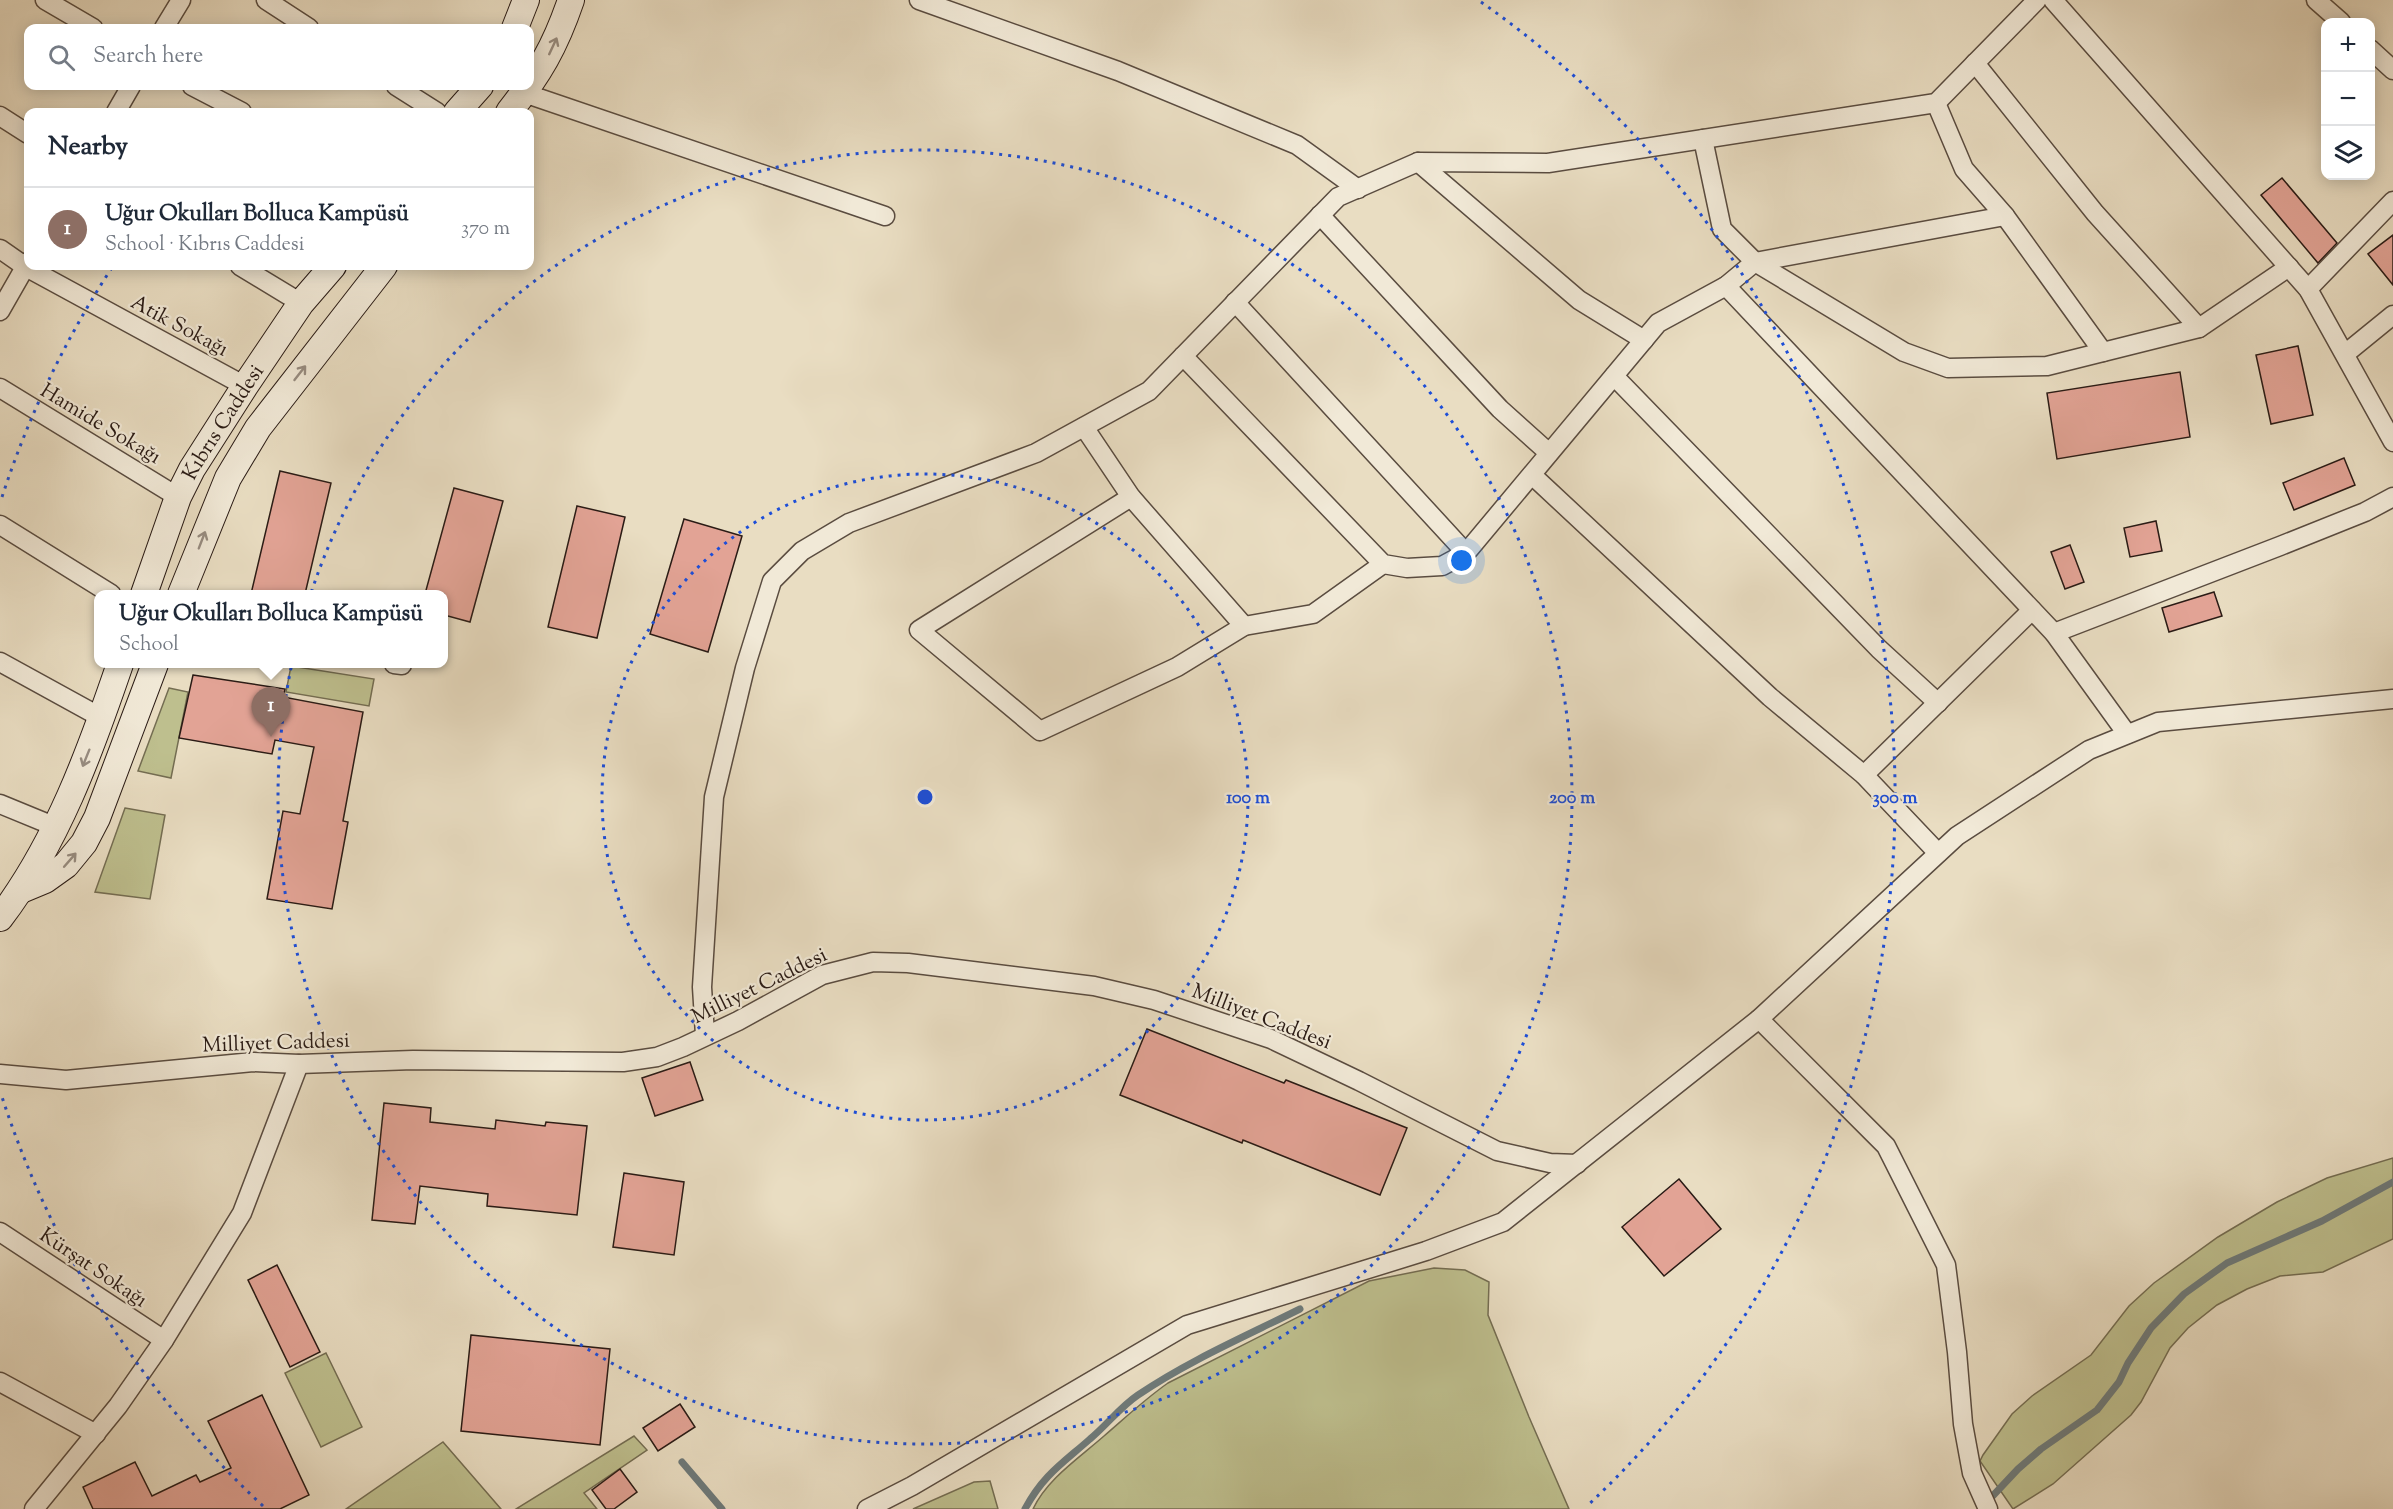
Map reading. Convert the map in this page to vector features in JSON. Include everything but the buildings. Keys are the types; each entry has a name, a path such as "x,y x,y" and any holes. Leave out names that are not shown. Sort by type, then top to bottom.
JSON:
{"main road":[{"path":"534,80 553,47 571,0"},
{"path":"516,24 522,2"},
{"path":"461,108 477,90"},
{"path":"516,103 526,90"},
{"name":"Kıbrıs Caddesi","path":"145,590 178,497 192,469 302,303 330,270"},
{"path":"183,590 228,478 258,428 381,270"},
{"path":"0,918 21,890 56,827 102,718 118,668"},
{"path":"21,890 45,880 66,865 84,843 97,818 153,668"}],"street":[{"path":"45,0 86,24"},
{"path":"166,24 181,0"},
{"path":"266,0 303,24"},
{"path":"919,0 1118,71 1298,145 1359,189"},
{"path":"705,1035 702,987 705,910 714,797 745,668 772,582 802,551 849,523 1036,453 1149,391 1338,197 1418,162 1548,163 1936,103 2037,0"},
{"path":"2053,0 2308,289 2393,442"},
{"path":"2316,0 2336,18"},
{"path":"2375,54 2393,70"},
{"path":"1976,63 2095,213 2199,328"},
{"path":"118,108 129,90"},
{"path":"200,90 234,108"},
{"path":"402,90 431,108"},
{"path":"516,103 532,108"},
{"path":"1936,103 1964,169 2005,216 2103,352"},
{"path":"534,109 885,216"},
{"path":"0,116 24,131"},
{"path":"1703,139 1722,229 1755,262 1904,352 1948,368 2047,366 2199,328 2289,267"},
{"path":"1418,162 1579,300 1644,340"},
{"path":"2308,289 2393,201"},
{"path":"1320,215 1500,409 1549,453"},
{"path":"1183,356 1383,564 1407,568 1442,566 1466,553 1658,323 1726,286 1755,262 2005,216"},
{"name":"Atik Sokağı","path":"0,249 24,263"},
{"path":"0,311 24,270"},
{"name":"Atik Sokağı","path":"36,270 245,386"},
{"path":"247,270 302,303"},
{"path":"1726,286 2054,633 2127,734"},
{"path":"1234,302 1466,553"},
{"path":"2345,354 2393,315"},
{"path":"1614,376 1871,640 1938,703"},
{"name":"Hamide Sokağı","path":"0,388 178,497"},
{"path":"1084,427 1131,496 1244,626"},
{"path":"1532,475 1770,698 1864,775 1938,853"},
{"path":"1131,496 919,630 1040,731 1177,667 1244,626 1313,614 1383,564"},
{"path":"2054,633 2344,520 2393,497"},
{"path":"0,525 105,590"},
{"path":"1864,775 2032,610"},
{"path":"0,662 102,718"},
{"path":"867,1509 912,1486 1187,1325 1426,1251 1503,1222 1760,1019 1957,836 2088,750 2158,722 2393,699"},
{"path":"0,804 56,827"},
{"name":"Milliyet Caddesi","path":"0,1074 66,1080 254,1062 299,1064 413,1060 623,1062 657,1057 683,1047 738,1021 822,975 873,962 908,963 1094,986 1155,999 1271,1039 1497,1151 1550,1163 1577,1164"},
{"path":"1760,1019 1886,1146 1946,1265 1963,1424 1972,1473 1988,1509"},
{"path":"34,1509 118,1406 164,1340 242,1212 299,1064"},
{"name":"Kürşat Sokağı","path":"0,1232 164,1340"},
{"path":"0,1382 96,1434"}],"green space":[{"path":"291,668 374,679 369,706 286,692"},
{"path":"169,688 188,692 171,778 138,771"},
{"path":"125,808 165,815 150,899 95,892"},
{"path":"2393,1158 2393,1239 2323,1272 2280,1276 2247,1289 2217,1305 2188,1328 2170,1348 2141,1402 2131,1415 2053,1484 2013,1509 1980,1461 2012,1414 2032,1396 2091,1355 2129,1306 2154,1283 2218,1237 2277,1202 2327,1178"},
{"path":"1434,1268 1465,1270 1489,1282 1488,1315 1569,1509 1033,1509 1046,1488 1064,1470 1168,1383 1369,1281"},
{"path":"326,1353 362,1427 321,1447 285,1373"},
{"path":"634,1436 647,1450 584,1493 597,1509 516,1509"},
{"path":"443,1442 501,1509 346,1509"},
{"path":"990,1481 998,1509 913,1509 974,1482"}],"waterway":[{"path":"1987,1502 2018,1469 2041,1449 2097,1410 2119,1382 2128,1363 2151,1328 2184,1294 2227,1263 2322,1221 2393,1182"},
{"path":"1025,1509 1039,1487 1054,1470 1138,1395 1197,1360 1300,1309"},
{"path":"682,1462 722,1509"}],"place":[{"name":"Uğur Okulları Bolluca Kampüsü","path":"271,737"}]}
